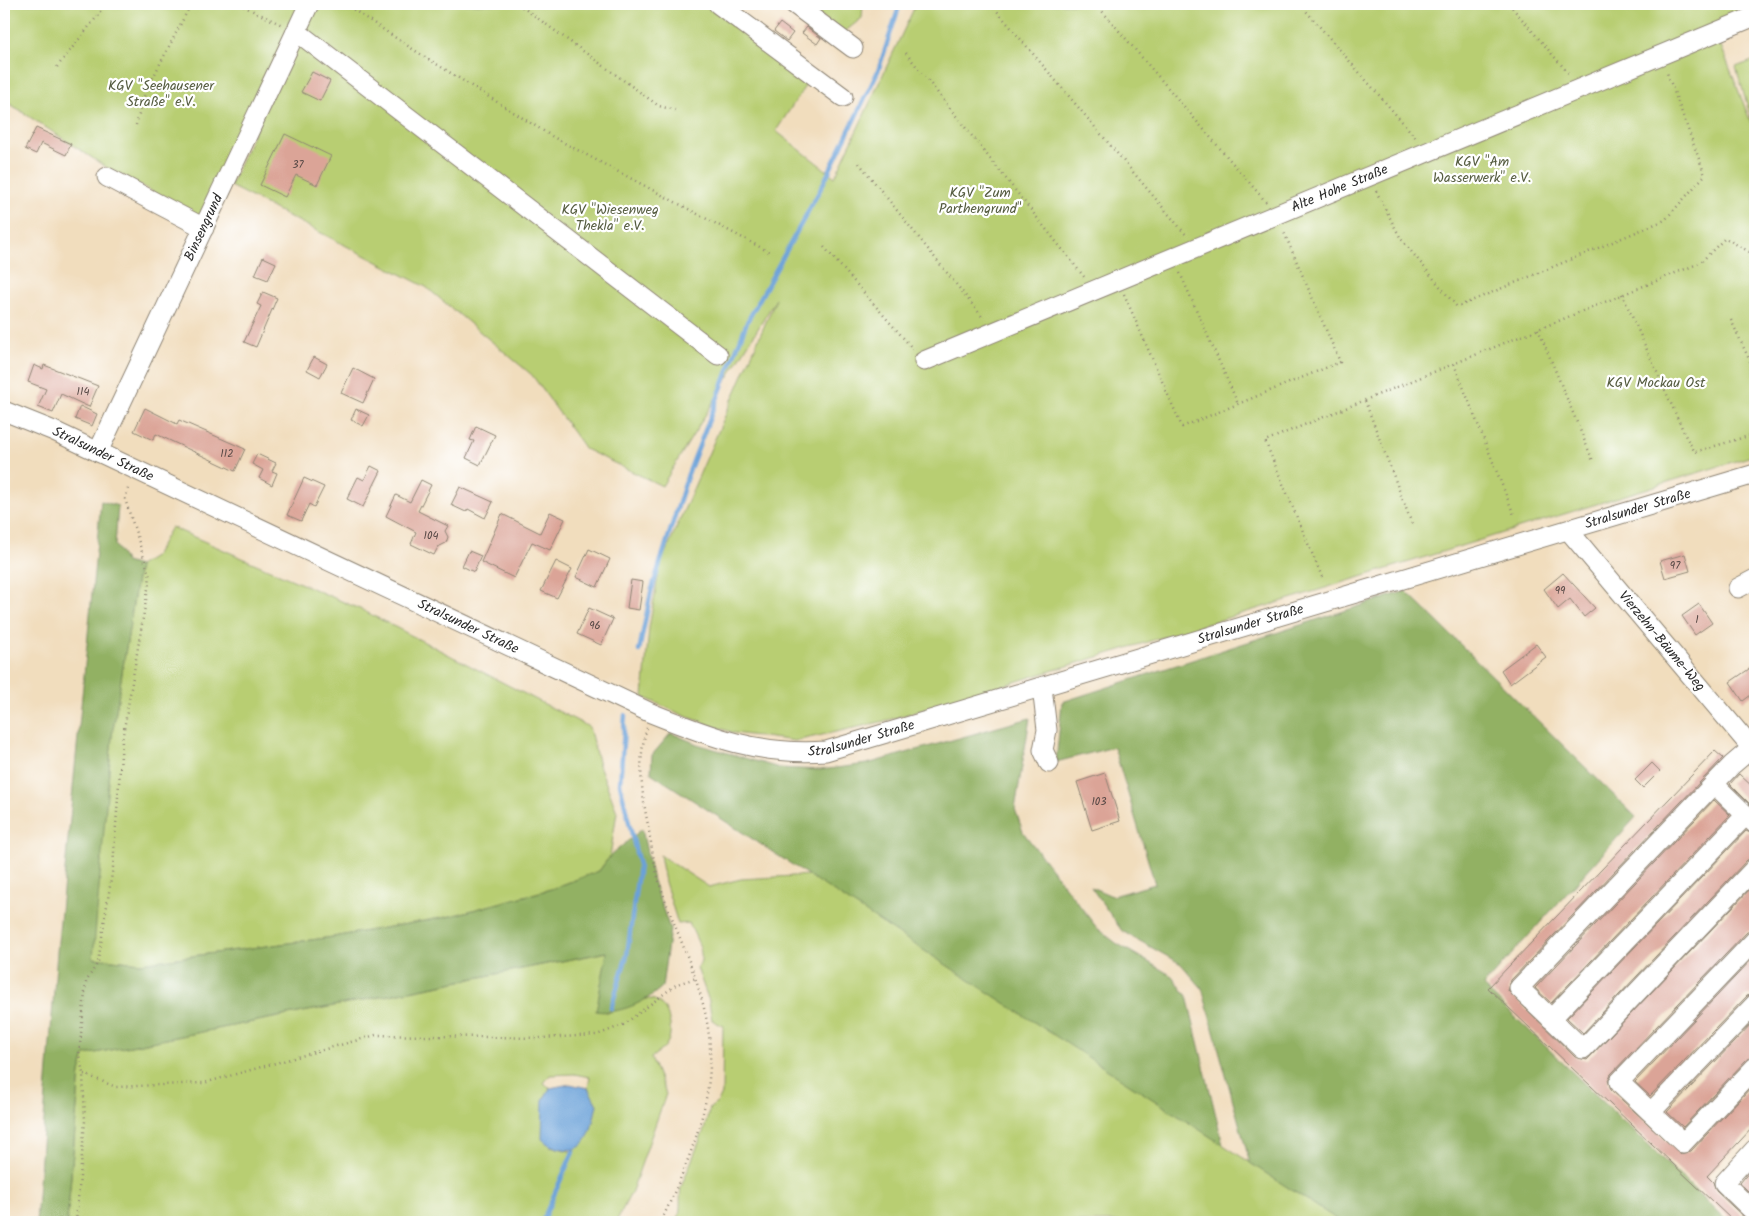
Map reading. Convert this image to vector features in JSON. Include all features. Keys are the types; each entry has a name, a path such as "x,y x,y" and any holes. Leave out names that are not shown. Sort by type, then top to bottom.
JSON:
{"street":[{"name":"Binsengrund","path":"98,452 309,4"},
{"path":"718,4 843,97"},
{"path":"794,4 853,48"},
{"name":"Alte Hohe Straße","path":"924,361 1755,16"},
{"path":"296,31 718,354"},
{"path":"107,177 204,228"},
{"name":"Stralsunder Straße","path":"4,411 98,452 652,713 705,735 757,749 808,752 826,751 1755,474"},
{"name":"Vierzehn-Bäume-Weg","path":"1569,531 1754,750"},
{"path":"1738,588 1755,580"},
{"path":"1042,687 1047,730 1043,750 1049,763"},
{"path":"1754,750 1714,784 1519,988 1583,1049 1755,868"},
{"path":"1551,1019 1750,819 1714,784"},
{"path":"1755,940 1619,1082 1682,1143 1755,1067"},
{"path":"1651,1112 1755,1004"},
{"path":"1755,1149 1724,1183 1755,1213"}],"path":[{"path":"57,67 107,4"},
{"path":"136,125 145,94 191,4"},
{"path":"239,4 296,31"},
{"path":"345,4 414,50 553,137 771,253"},
{"path":"518,4 659,106 675,110"},
{"path":"991,4 1197,248"},
{"path":"1096,4 1276,215 1340,362 1182,427 1118,281"},
{"path":"1300,4 1428,152"},
{"path":"1509,4 1580,88"},
{"path":"906,53 1095,291"},
{"path":"1368,177 1401,239 1458,307 1566,262 1665,220 1705,174 1660,55"},
{"path":"858,163 995,332"},
{"path":"1322,578 1265,441 1700,263 1725,238 1755,255"},
{"path":"824,247 924,361"},
{"path":"1174,258 1238,404"},
{"path":"1622,294 1686,437 1695,452 1755,434"},
{"path":"1731,320 1755,372"},
{"path":"1538,329 1593,461"},
{"path":"1454,364 1514,515"},
{"path":"1364,401 1412,524"},
{"path":"76,1222 86,1121 83,1073 79,1055 86,982 98,962 113,867 122,741 150,577 125,499 134,469"},
{"path":"652,713 641,756 643,797 660,883 704,1003 710,1048 710,1074 688,1160 661,1222"},
{"path":"83,1073 116,1087 204,1084 376,1035 540,1038 597,1035 623,1025 677,984 696,978"}],"green space":[{"name":"KGV \"Seehausener Straße\" e.V.","path":"4,4 305,4 203,218 106,167 4,100"},
{"path":"311,4 709,4 809,80 776,131 835,177 916,4 1755,4 1755,12 1714,28 1755,133 1755,455 1280,602 885,721 795,741 734,733 685,716 643,697 649,628 660,565 776,299 662,486 585,449 532,375 426,287 230,186"},
{"path":"803,4 863,4 862,18 843,33"},
{"path":"1755,60 1755,131 1736,67"},
{"path":"101,501 118,506 115,545 126,562 139,566 112,736 93,958 141,963 333,937 447,917 551,889 599,871 610,856 642,829 653,881 670,929 662,987 656,993 632,1006 614,1011 596,1011 607,952 85,1055 80,1072 67,1222 36,1222 57,952"},
{"path":"171,527 362,610 589,727 599,765 617,812 610,856 599,871 551,889 447,917 333,937 141,963 92,958 112,736 139,566 155,556"},
{"path":"1406,591 1636,817 1483,986 1728,1222 1341,1222 1250,1163 1202,988 1181,964 1122,931 1091,887 1112,896 1155,884 1114,747 1056,762 1062,702"},
{"path":"1030,718 1015,809 1023,832 1097,928 1116,943 1172,976 1187,996 1223,1145 651,773 652,755 671,733 697,744 779,768 820,770 867,764"},
{"path":"660,855 709,887 741,879 811,875 1341,1222 677,1222 679,1218 681,1187 704,1130 710,1108 718,1102 722,1094 723,1026 712,1020 709,1001 697,968 700,963 701,952 689,923 678,924 665,882"},
{"path":"608,952 607,1013 638,1001 655,1000 665,1010 670,1024 669,1039 666,1045 651,1058 666,1094 632,1191 616,1222 67,1222 80,1072 85,1055","holes":["574,1074 590,1077 588,1088 597,1105 573,1152 550,1146 543,1100 550,1088 544,1083 550,1075"]}],"water":[{"path":"570,1084 588,1088 597,1105 588,1137 584,1143 572,1150 554,1147 542,1139 543,1100 550,1088"}],"building":[{"path":"780,23 793,33 787,41 774,31"},
{"path":"807,27 821,38 817,44 802,33"},
{"path":"312,72 330,81 320,101 301,92"},
{"path":"36,128 71,144 66,155 41,143 36,154 25,149"},
{"path":"285,134 331,156 317,185 296,175 285,197 260,185"},
{"path":"263,257 276,263 268,280 255,275"},
{"path":"263,292 277,298 256,347 244,342 261,306 257,304"},
{"path":"314,357 327,364 320,377 307,370"},
{"path":"34,365 43,369 44,365 98,386 89,407 61,394 53,413 38,407 46,389 28,382"},
{"path":"353,368 374,379 363,403 341,393"},
{"path":"80,406 97,414 92,426 75,419"},
{"path":"145,408 177,424 179,420 245,449 235,471 156,434 153,440 134,431"},
{"path":"356,409 369,415 363,426 351,420"},
{"path":"476,426 495,435 480,465 466,458 474,441 470,440"},
{"path":"257,454 276,463 272,471 277,473 272,485 259,478 263,470 252,464"},
{"path":"371,466 381,471 363,507 347,499 358,477 364,480"},
{"path":"304,478 324,487 314,507 309,504 301,521 287,515"},
{"path":"421,480 431,485 418,511 448,526 445,531 448,537 446,543 438,547 434,555 411,544 416,532 386,516 396,495 410,502"},
{"path":"460,487 493,502 485,518 468,509 466,512 451,505"},
{"path":"550,512 565,519 550,550 532,542 514,578 481,562 502,514 540,533"},
{"path":"589,549 610,559 597,587 576,577"},
{"path":"469,551 481,556 474,572 462,566"},
{"path":"1685,554 1690,571 1665,578 1660,561"},
{"path":"556,561 572,569 557,598 541,591"},
{"path":"1563,573 1595,608 1584,617 1570,599 1558,609 1544,589"},
{"path":"631,580 643,582 639,610 627,608"},
{"path":"1699,604 1712,623 1695,635 1682,616"},
{"path":"589,608 613,619 601,645 577,634"},
{"path":"1536,644 1546,657 1510,684 1501,670"},
{"path":"1755,665 1755,692 1743,701 1730,682"},
{"path":"1715,751 1723,758 1511,980 1508,991 1575,1057 1587,1060 1752,887 1755,890 1755,929 1747,932 1611,1074 1608,1080 1611,1090 1681,1154 1691,1151 1755,1083 1755,1125 1707,1176 1713,1182 1716,1191 1749,1222 1734,1222 1488,988"},
{"path":"1652,763 1660,771 1643,788 1635,780"},
{"path":"1105,773 1120,821 1092,830 1077,782"},
{"path":"1739,774 1755,789 1755,809 1730,784"},
{"path":"1714,800 1730,815 1551,1003 1535,988"},
{"path":"1746,831 1755,835 1755,857 1747,860 1583,1033 1567,1018"},
{"path":"1755,956 1755,993 1747,996 1650,1096 1635,1082"},
{"path":"1755,1020 1755,1056 1747,1059 1683,1127 1667,1112"},
{"path":"1755,1165 1755,1198 1740,1183"}],"waterway":[{"path":"639,651 651,592 688,474 747,322 821,188 878,71 900,4"},
{"path":"611,1008 627,955 639,865 620,784 625,715"},
{"path":"542,1222 573,1152"}],"park label":[{"name":"KGV \"Am Wasserwerk\" e.V.","path":"1482,170"},
{"name":"KGV \"Zum Parthengrund\"","path":"980,202"},
{"name":"KGV \"Wiesenweg Thekla\" e.V.","path":"610,218"},
{"name":"KGV Mockau Ost","path":"1656,383"}]}
